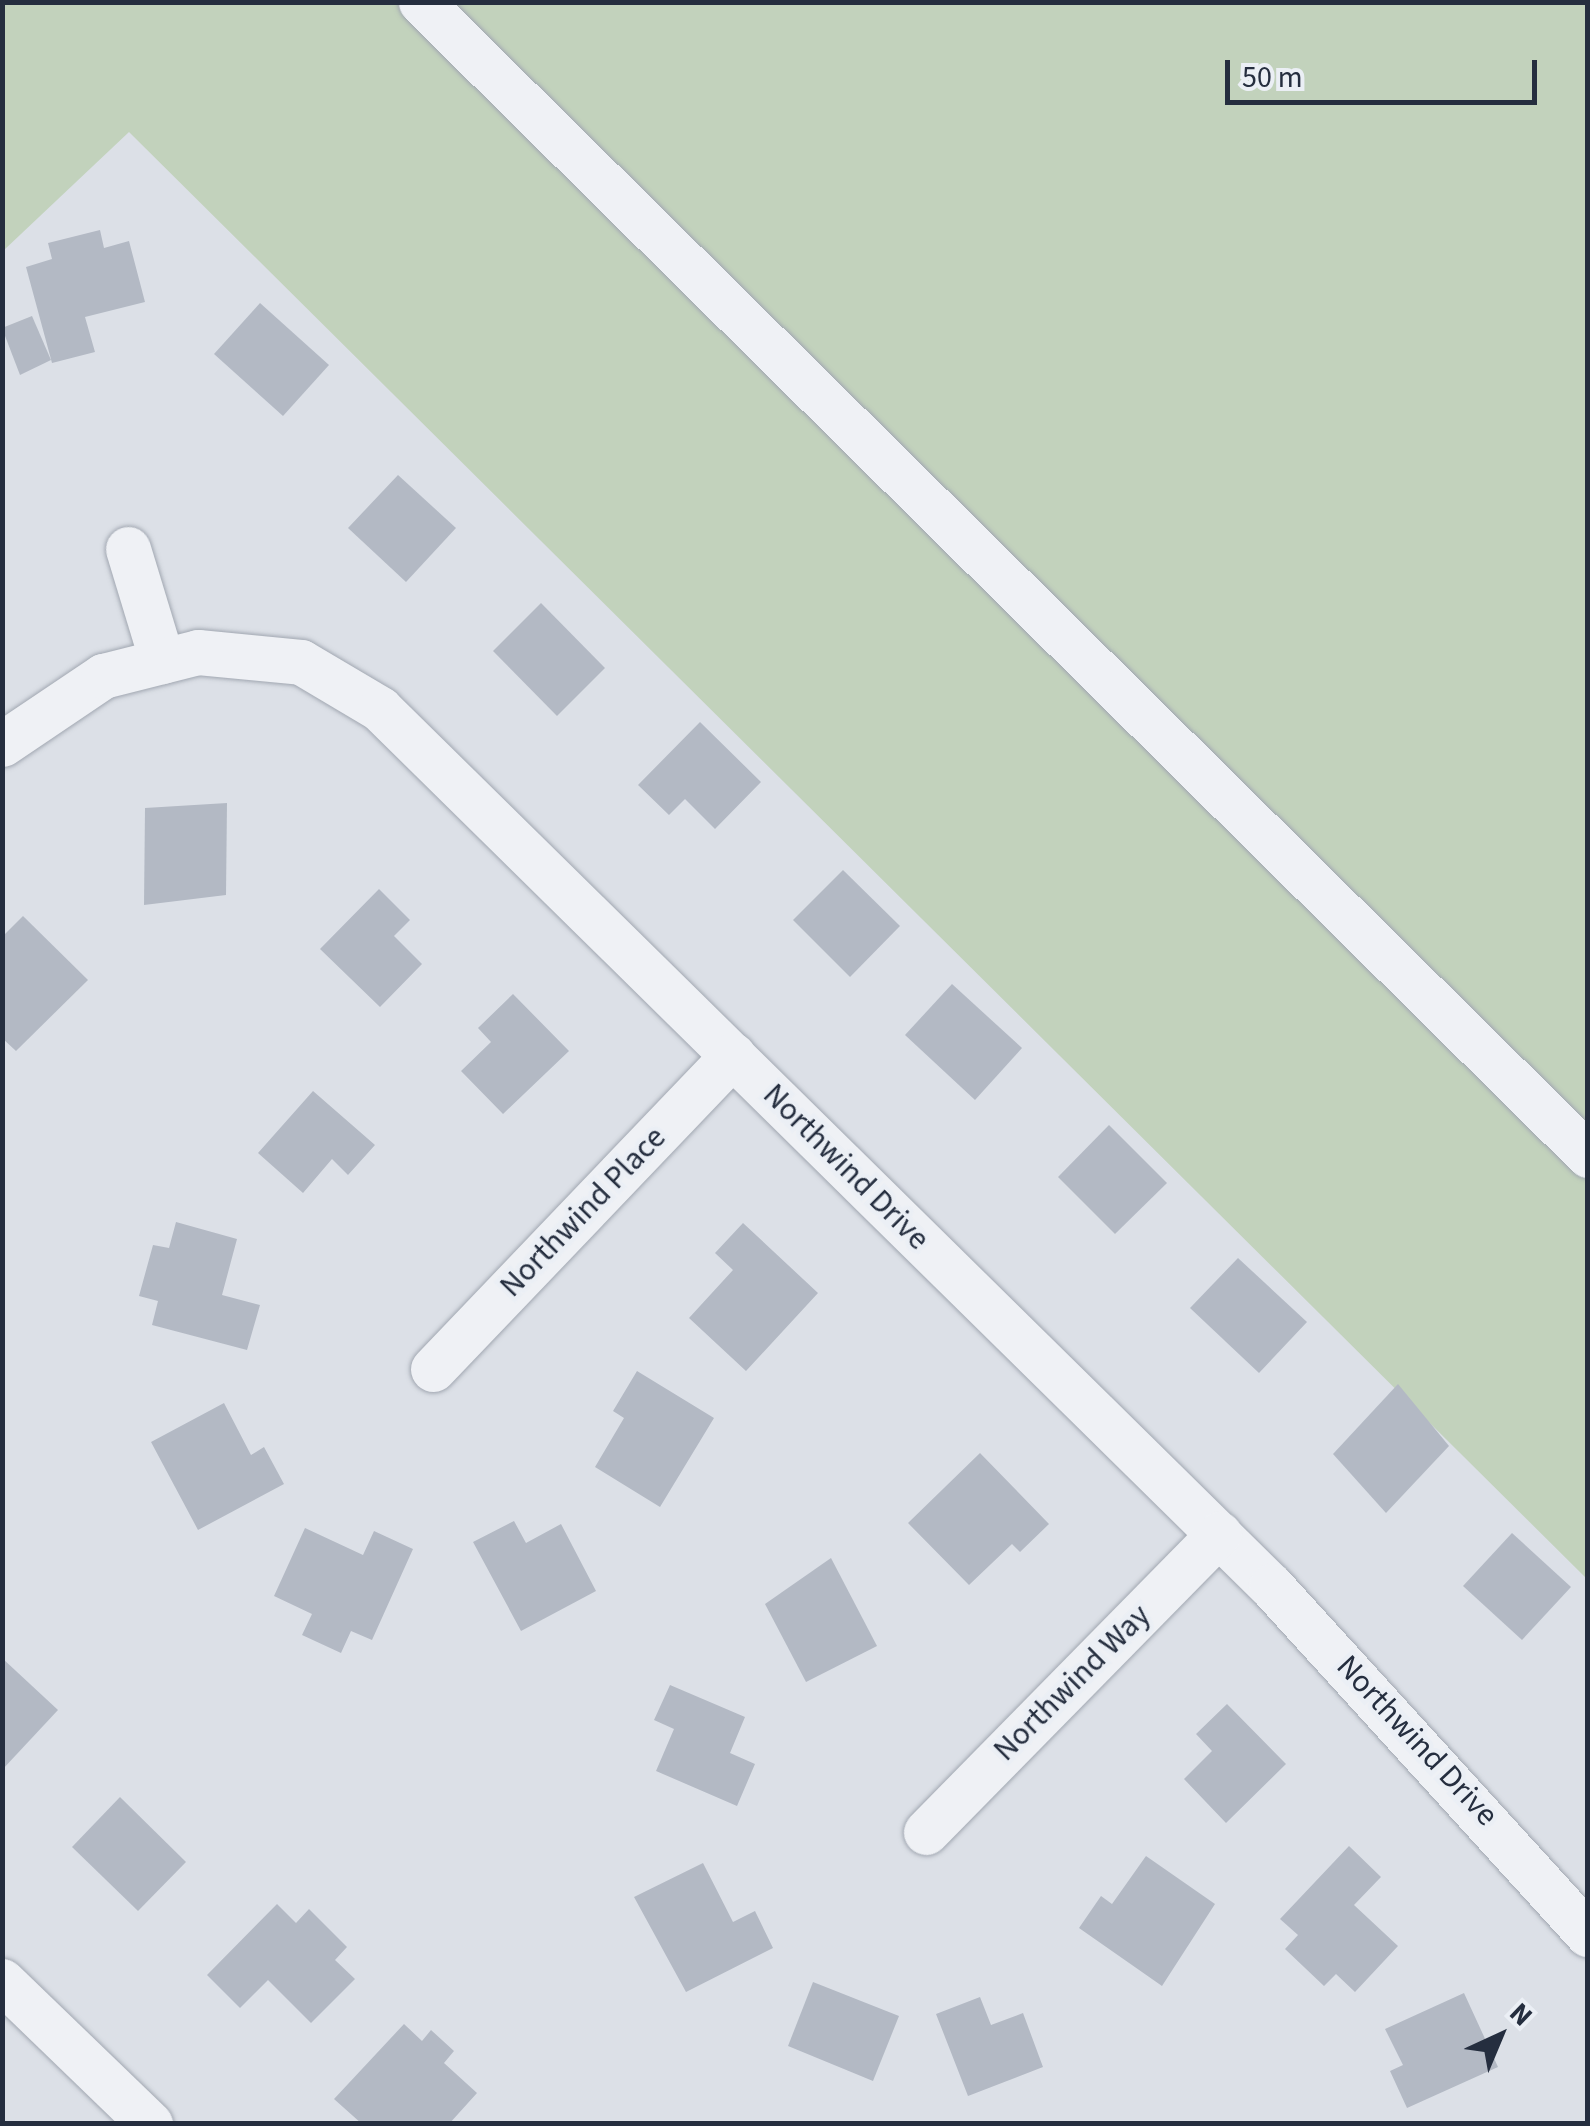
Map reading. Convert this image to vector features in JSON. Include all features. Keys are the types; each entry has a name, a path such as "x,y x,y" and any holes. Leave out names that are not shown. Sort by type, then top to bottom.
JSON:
{"street":[{"path":"422,2 1588,1155"},
{"path":"128,549 162,661"},
{"name":"Northwind Drive","path":"2,744 104,676 198,652 301,662 380,710 1219,1534 1588,1934"},
{"name":"Northwind Place","path":"433,1369 733,1056"},
{"name":"Northwind Way","path":"926,1832 1219,1534"},
{"path":"2,1980 150,2124"}],"green space":[{"path":"3,3 1587,3 1587,1579 129,132 3,251"}],"building":[{"path":"100,230 104,248 129,241 145,302 85,317 95,352 52,363 26,267 52,259 48,243"},
{"path":"260,303 329,365 283,416 214,354"},
{"path":"32,316 51,360 20,375 2,328"},
{"path":"398,475 456,528 406,582 348,528"},
{"path":"541,603 605,668 557,716 493,651"},
{"path":"700,722 761,782 715,829 685,799 669,815 638,785"},
{"path":"227,803 226,895 144,905 145,808"},
{"path":"843,870 900,926 850,977 793,920"},
{"path":"379,889 410,920 394,936 422,964 380,1007 320,949"},
{"path":"23,916 88,980 16,1051 2,1038 2,937"},
{"path":"952,984 1022,1048 975,1100 905,1035"},
{"path":"513,994 569,1051 503,1114 461,1071 491,1042 478,1028"},
{"path":"313,1091 375,1145 348,1175 332,1159 303,1193 258,1153"},
{"path":"1109,1125 1167,1183 1115,1234 1058,1177"},
{"path":"176,1222 237,1239 222,1295 260,1305 247,1350 152,1325 158,1301 139,1296 153,1245 169,1248"},
{"path":"743,1223 818,1293 746,1371 689,1318 733,1270 715,1253"},
{"path":"1238,1258 1307,1322 1259,1373 1190,1308"},
{"path":"637,1371 714,1418 660,1507 595,1467 624,1418 613,1411"},
{"path":"1398,1384 1449,1446 1386,1513 1333,1454"},
{"path":"224,1403 251,1455 264,1447 284,1484 198,1530 151,1442"},
{"path":"980,1453 1049,1524 1020,1552 1012,1544 969,1585 908,1523"},
{"path":"514,1521 526,1543 561,1524 596,1591 521,1631 473,1542"},
{"path":"305,1528 363,1555 374,1531 413,1549 372,1640 351,1631 341,1653 302,1635 312,1614 274,1596"},
{"path":"1512,1533 1571,1587 1522,1640 1463,1586"},
{"path":"831,1558 877,1646 806,1682 765,1604"},
{"path":"2,1658 58,1710 2,1770"},
{"path":"670,1685 745,1717 730,1753 755,1764 737,1806 656,1771 674,1729 654,1720"},
{"path":"1227,1704 1286,1764 1226,1823 1184,1779 1212,1751 1196,1734"},
{"path":"120,1797 186,1862 138,1911 72,1847"},
{"path":"1349,1846 1381,1877 1354,1905 1398,1946 1355,1992 1336,1974 1324,1986 1285,1949 1298,1935 1280,1919"},
{"path":"1146,1856 1215,1904 1162,1986 1079,1928 1101,1896 1112,1904"},
{"path":"703,1863 733,1922 755,1911 773,1948 686,1992 634,1897"},
{"path":"277,1904 296,1923 309,1909 347,1947 335,1960 355,1979 311,2023 268,1980 240,2008 207,1975"},
{"path":"813,1982 899,2016 873,2081 788,2046"},
{"path":"1464,1993 1498,2067 1407,2108 1390,2071 1403,2065 1385,2029"},
{"path":"980,1997 991,2025 1023,2013 1043,2067 968,2096 936,2014"},
{"path":"404,2024 422,2041 431,2030 454,2051 444,2063 477,2093 449,2124 362,2124 334,2099"}]}
